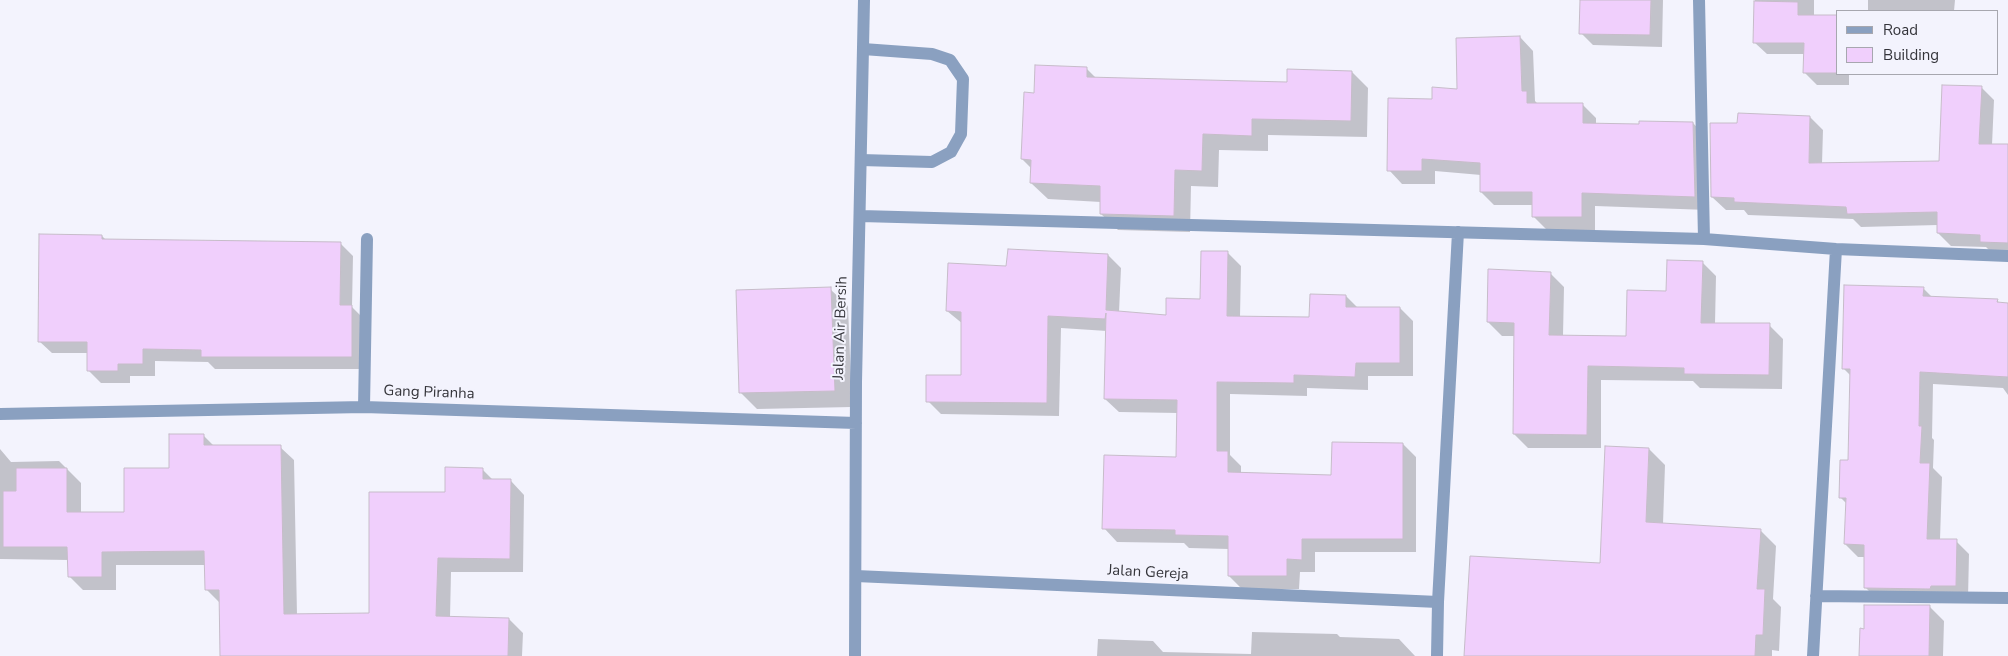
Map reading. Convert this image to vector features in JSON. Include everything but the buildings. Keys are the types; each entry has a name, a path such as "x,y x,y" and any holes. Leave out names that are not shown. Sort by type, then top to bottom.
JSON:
{"street":[{"name":"Jalan Air Bersih","path":"855,656 856,382 861,216 864,0"},
{"path":"1699,0 1704,239"},
{"path":"861,160 932,162 951,152 961,134 962,79 950,60 932,54 863,49"},
{"path":"861,216 1704,239 1836,249 2008,256"},
{"path":"1437,656 1438,602 1458,232"},
{"path":"364,407 367,239"},
{"path":"1813,656 1836,249"},
{"name":"Gang Piranha","path":"0,414 364,407 856,423"},
{"name":"Jalan Gereja","path":"856,576 1438,602"},
{"path":"1816,596 2008,598"}]}
